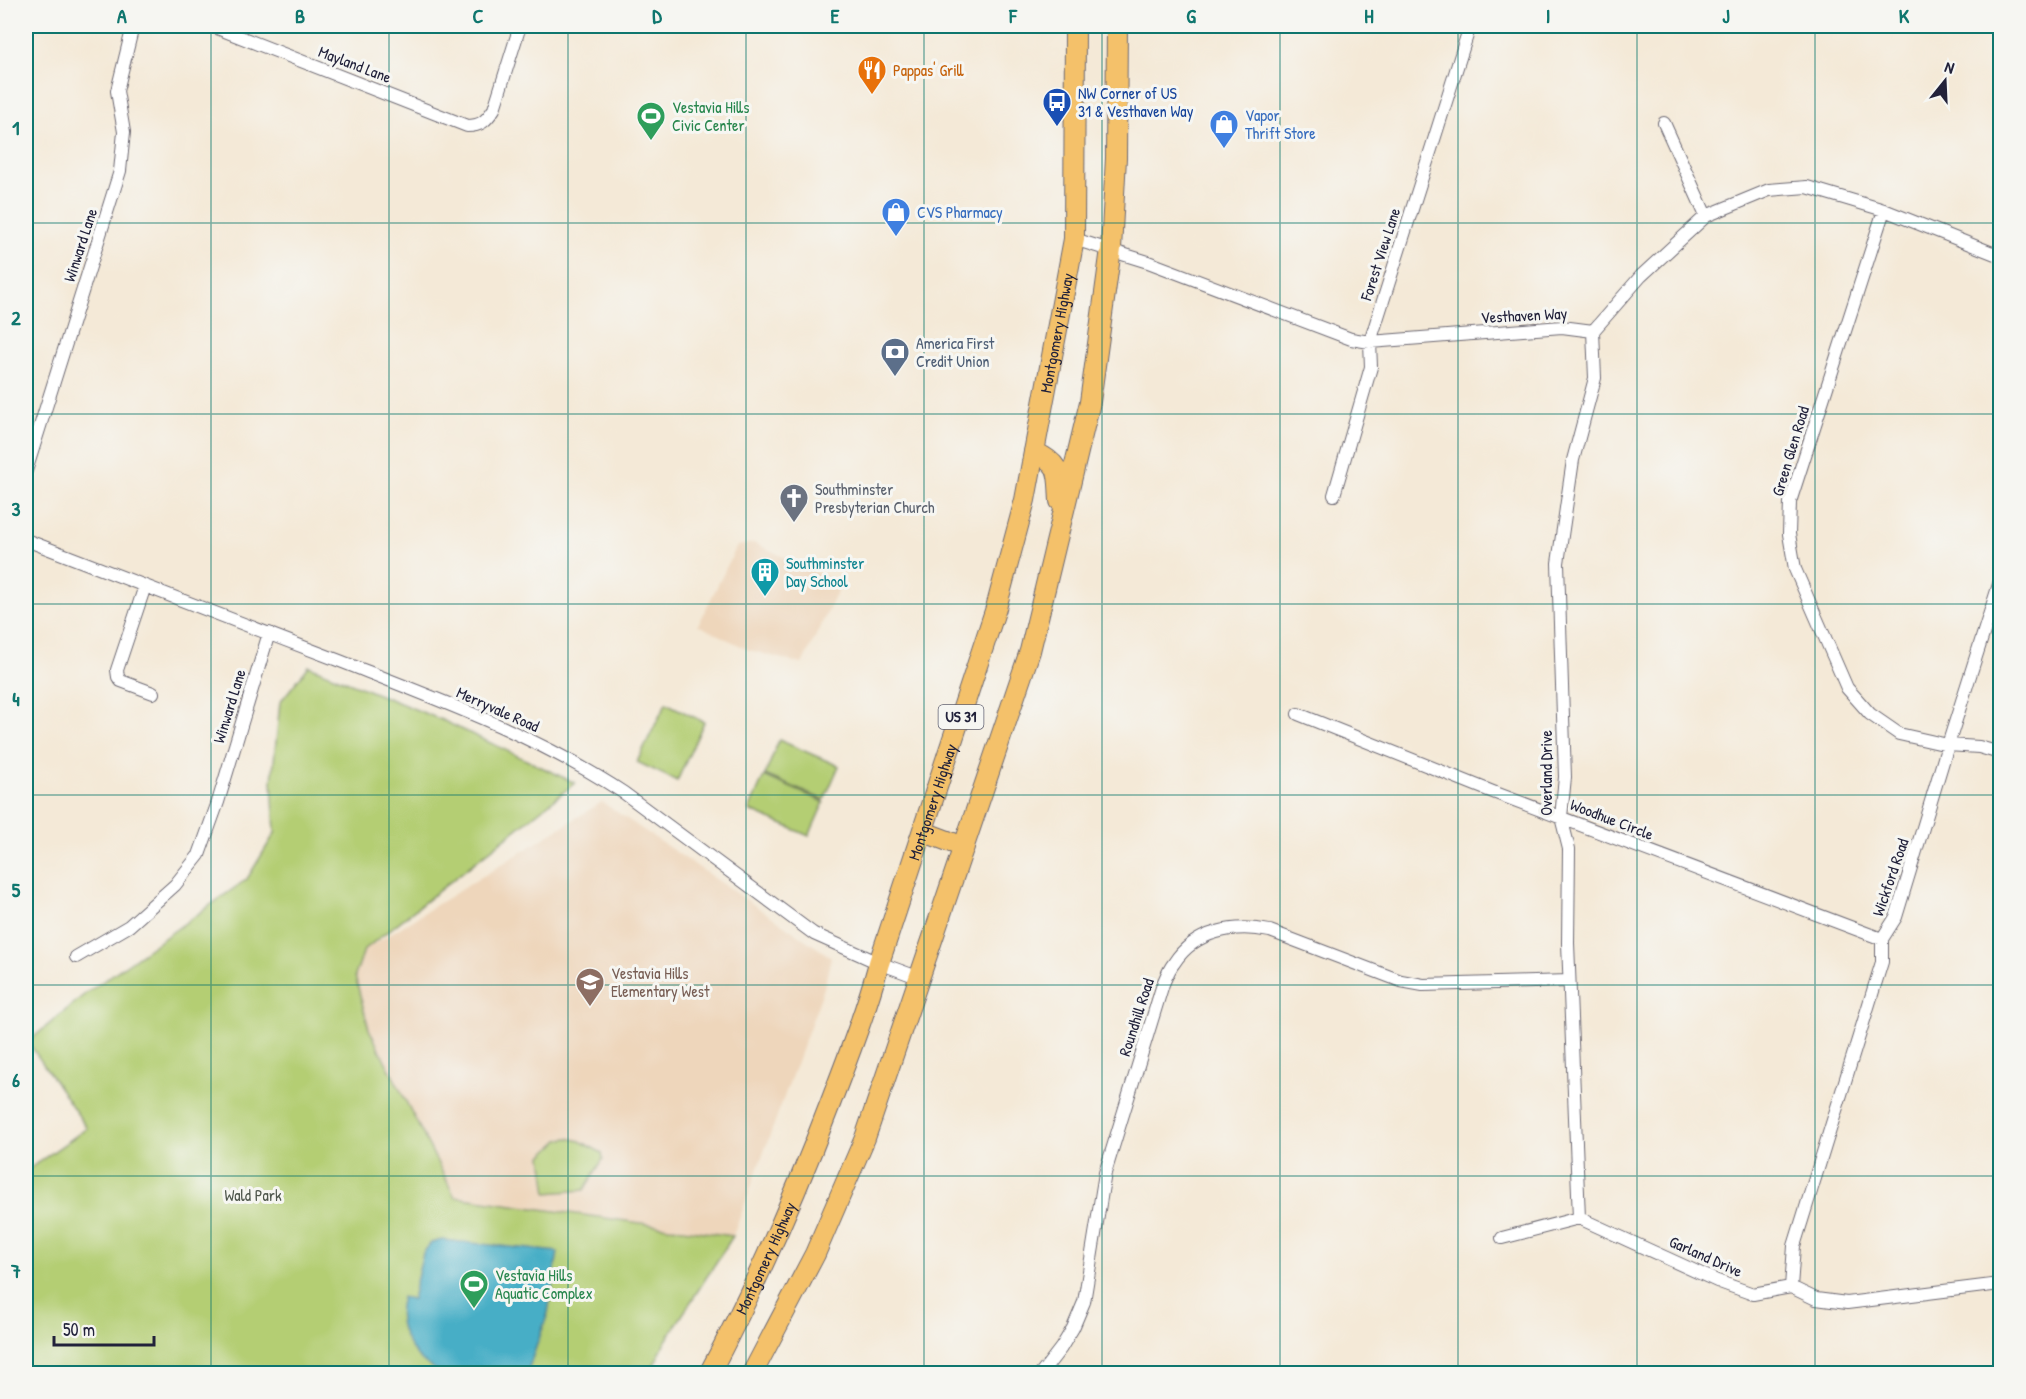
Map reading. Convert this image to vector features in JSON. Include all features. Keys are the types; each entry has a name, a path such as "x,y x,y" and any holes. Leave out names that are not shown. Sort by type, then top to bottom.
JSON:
{"main road":[{"name":"Montgomery Highway","path":"710,1373 781,1224 865,1012 996,608 1025,500 1074,239 1075,26"},
{"name":"US 31","path":"752,1374 815,1254 865,1138 1030,651 1090,402 1111,249 1116,158 1117,26"},
{"path":"1034,452 1051,459 1058,471 1061,519"},
{"path":"924,832 964,847"}],"street":[{"name":"Winward Lane","path":"26,471 120,171 124,132 117,92 133,26"},
{"name":"Mayland Lane","path":"212,26 467,126 478,126 494,109 520,26"},
{"name":"Forest View Lane","path":"1334,495 1371,367 1370,342 1470,26"},
{"path":"1665,123 1706,216"},
{"path":"1593,331 1641,276 1706,216 1769,190 1807,187 1884,210 2001,256"},
{"name":"Green Glen Road","path":"1884,210 1790,502 1789,534 1795,569 1847,688 1869,714 1899,734 1948,745 1969,745 2001,753"},
{"name":"Vesthaven Way","path":"1074,239 1111,249 1351,339 1370,342 1562,327 1593,331"},
{"name":"Overland Drive","path":"1579,1218 1569,981 1569,849 1561,817 1565,777 1558,563 1573,460 1595,378 1593,331"},
{"name":"Merryvale Road","path":"26,540 269,633 504,727 624,793 813,934 920,978"},
{"name":"Wickford Road","path":"1791,1287 1794,1246 1882,962 1882,939 1896,917 2001,581"},
{"path":"145,586 117,670 118,677 122,681 153,693"},
{"name":"Winward Lane","path":"76,957 129,926 175,885 199,855 269,633"},
{"name":"Woodhue Circle","path":"1298,714 1882,939"},
{"name":"Roundhill Road","path":"1041,1374 1067,1338 1084,1302 1105,1173 1163,984 1174,961 1189,946 1212,933 1232,928 1251,927 1270,931 1401,981 1423,985 1569,981"},
{"path":"1502,1238 1579,1218"},
{"name":"Garland Drive","path":"1579,1218 1717,1281 1753,1294 1791,1287"},
{"path":"1791,1287 1816,1299 1847,1303 2001,1284"}],"shaded area":[{"path":"754,543 841,584 802,664 749,650 698,625 737,546"},
{"name":"Vestavia Hills Elementary West","path":"602,802 831,957 824,988 733,1236 455,1197 369,1029 355,976 364,950"}],"green space":[{"name":"Wald Park","path":"309,666 444,721 575,783 364,950 355,976 369,1029 455,1197 733,1236 665,1342 650,1373 26,1374 26,1171 87,1128 28,1042 85,994 247,879 275,833 272,781 280,702"},
{"path":"666,703 704,722 677,781 637,762"},
{"path":"779,740 839,766 824,800 765,775"},
{"path":"764,776 824,802 809,836 749,810"},
{"path":"568,1138 580,1141 602,1153 603,1159 584,1190 547,1193 542,1156 559,1140"}],"water":[{"name":"Vestavia Hills Aquatic Complex","path":"442,1240 558,1252 548,1313 527,1373 442,1373 423,1361 408,1343 400,1321 402,1297 412,1299 423,1253 431,1243"}],"place":[{"name":"Pappas' Grill","path":"872,96"},
{"name":"NW Corner of US 31 & Vesthaven Way","path":"1057,128"},
{"name":"Vestavia Hills Civic Center","path":"651,142"},
{"name":"Vapor Thrift Store","path":"1224,150"},
{"name":"CVS Pharmacy","path":"896,238"},
{"name":"America First Credit Union","path":"895,378"},
{"name":"Southminster Presbyterian Church","path":"794,524"},
{"name":"Southminster Day School","path":"765,598"},
{"name":"Vestavia Hills Elementary West","path":"590,1008"},
{"name":"Vestavia Hills Aquatic Complex","path":"474,1310"}]}
